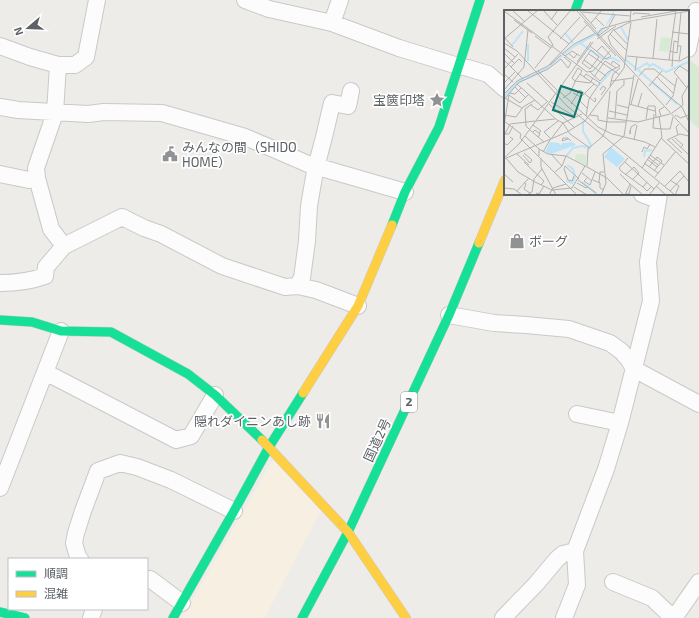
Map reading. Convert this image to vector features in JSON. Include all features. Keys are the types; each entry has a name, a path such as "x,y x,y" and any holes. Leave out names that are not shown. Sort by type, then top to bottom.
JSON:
{"main road":[{"path":"174,618 269,447 358,306 405,192 439,127 480,0"},
{"path":"575,10 579,0"},
{"name":"国道2号","path":"302,618 348,532 449,315 504,182"},
{"path":"0,320 32,322 61,331 111,332 188,374 215,395 269,447 348,532 406,618"},
{"path":"0,612 25,618"}],"street":[{"path":"0,46 58,65 75,65 86,57 97,0"},
{"path":"245,0 269,8 332,23 399,48 488,74 504,88"},
{"path":"332,23 340,0"},
{"path":"689,43 695,8"},
{"path":"58,65 55,112 36,168 37,178 52,229 64,246"},
{"path":"296,286 302,278 307,241 309,206 316,167 332,103 348,106 351,91"},
{"path":"0,107 18,110 88,114 104,112 162,113 245,137 316,167 405,192"},
{"path":"0,174 29,180 37,178"},
{"path":"564,618 577,584 575,551 606,469 620,422 651,301 648,262 659,197 648,195"},
{"path":"0,283 11,283 45,276 46,267 64,246 122,217 144,228 161,234 222,266 285,287 296,286 316,290 358,306"},
{"path":"449,315 494,323 569,329 610,343 629,360 634,369 699,404"},
{"path":"0,488 61,331"},
{"path":"45,372 176,440 191,436 215,395"},
{"path":"577,414 620,422"},
{"path":"79,558 74,543 83,511 98,471 120,463 137,467 171,480 234,511"},
{"path":"503,618 536,584 557,559 563,554 575,551"},
{"path":"150,579 182,603"},
{"path":"613,582 652,598 674,618 699,582"}],"shaded area":[{"path":"274,458 321,510 265,617 182,618"}],"green space":[{"path":"690,60 699,68 699,129 689,119"}],"traffic: fast":[{"path":"392,225 405,192 439,127 480,0"},
{"path":"575,10 579,0"},
{"path":"302,618 348,532 449,315 479,243"},
{"path":"0,320 32,322 61,331 111,332 188,374 215,395 262,440"},
{"path":"173,618 269,447 303,393"},
{"path":"0,612 25,618"}],"traffic: slow":[{"path":"479,243 504,182"},
{"path":"303,393 358,306 392,225"},
{"path":"262,440 348,532 406,618"}],"place":[{"name":"宝篋印塔","path":"437,100"},
{"name":"みんなの間（SHIDO HOME）","path":"170,154"},
{"name":"ボーグ","path":"517,241"},
{"name":"隠れダイニンあし跡","path":"323,421"}]}
